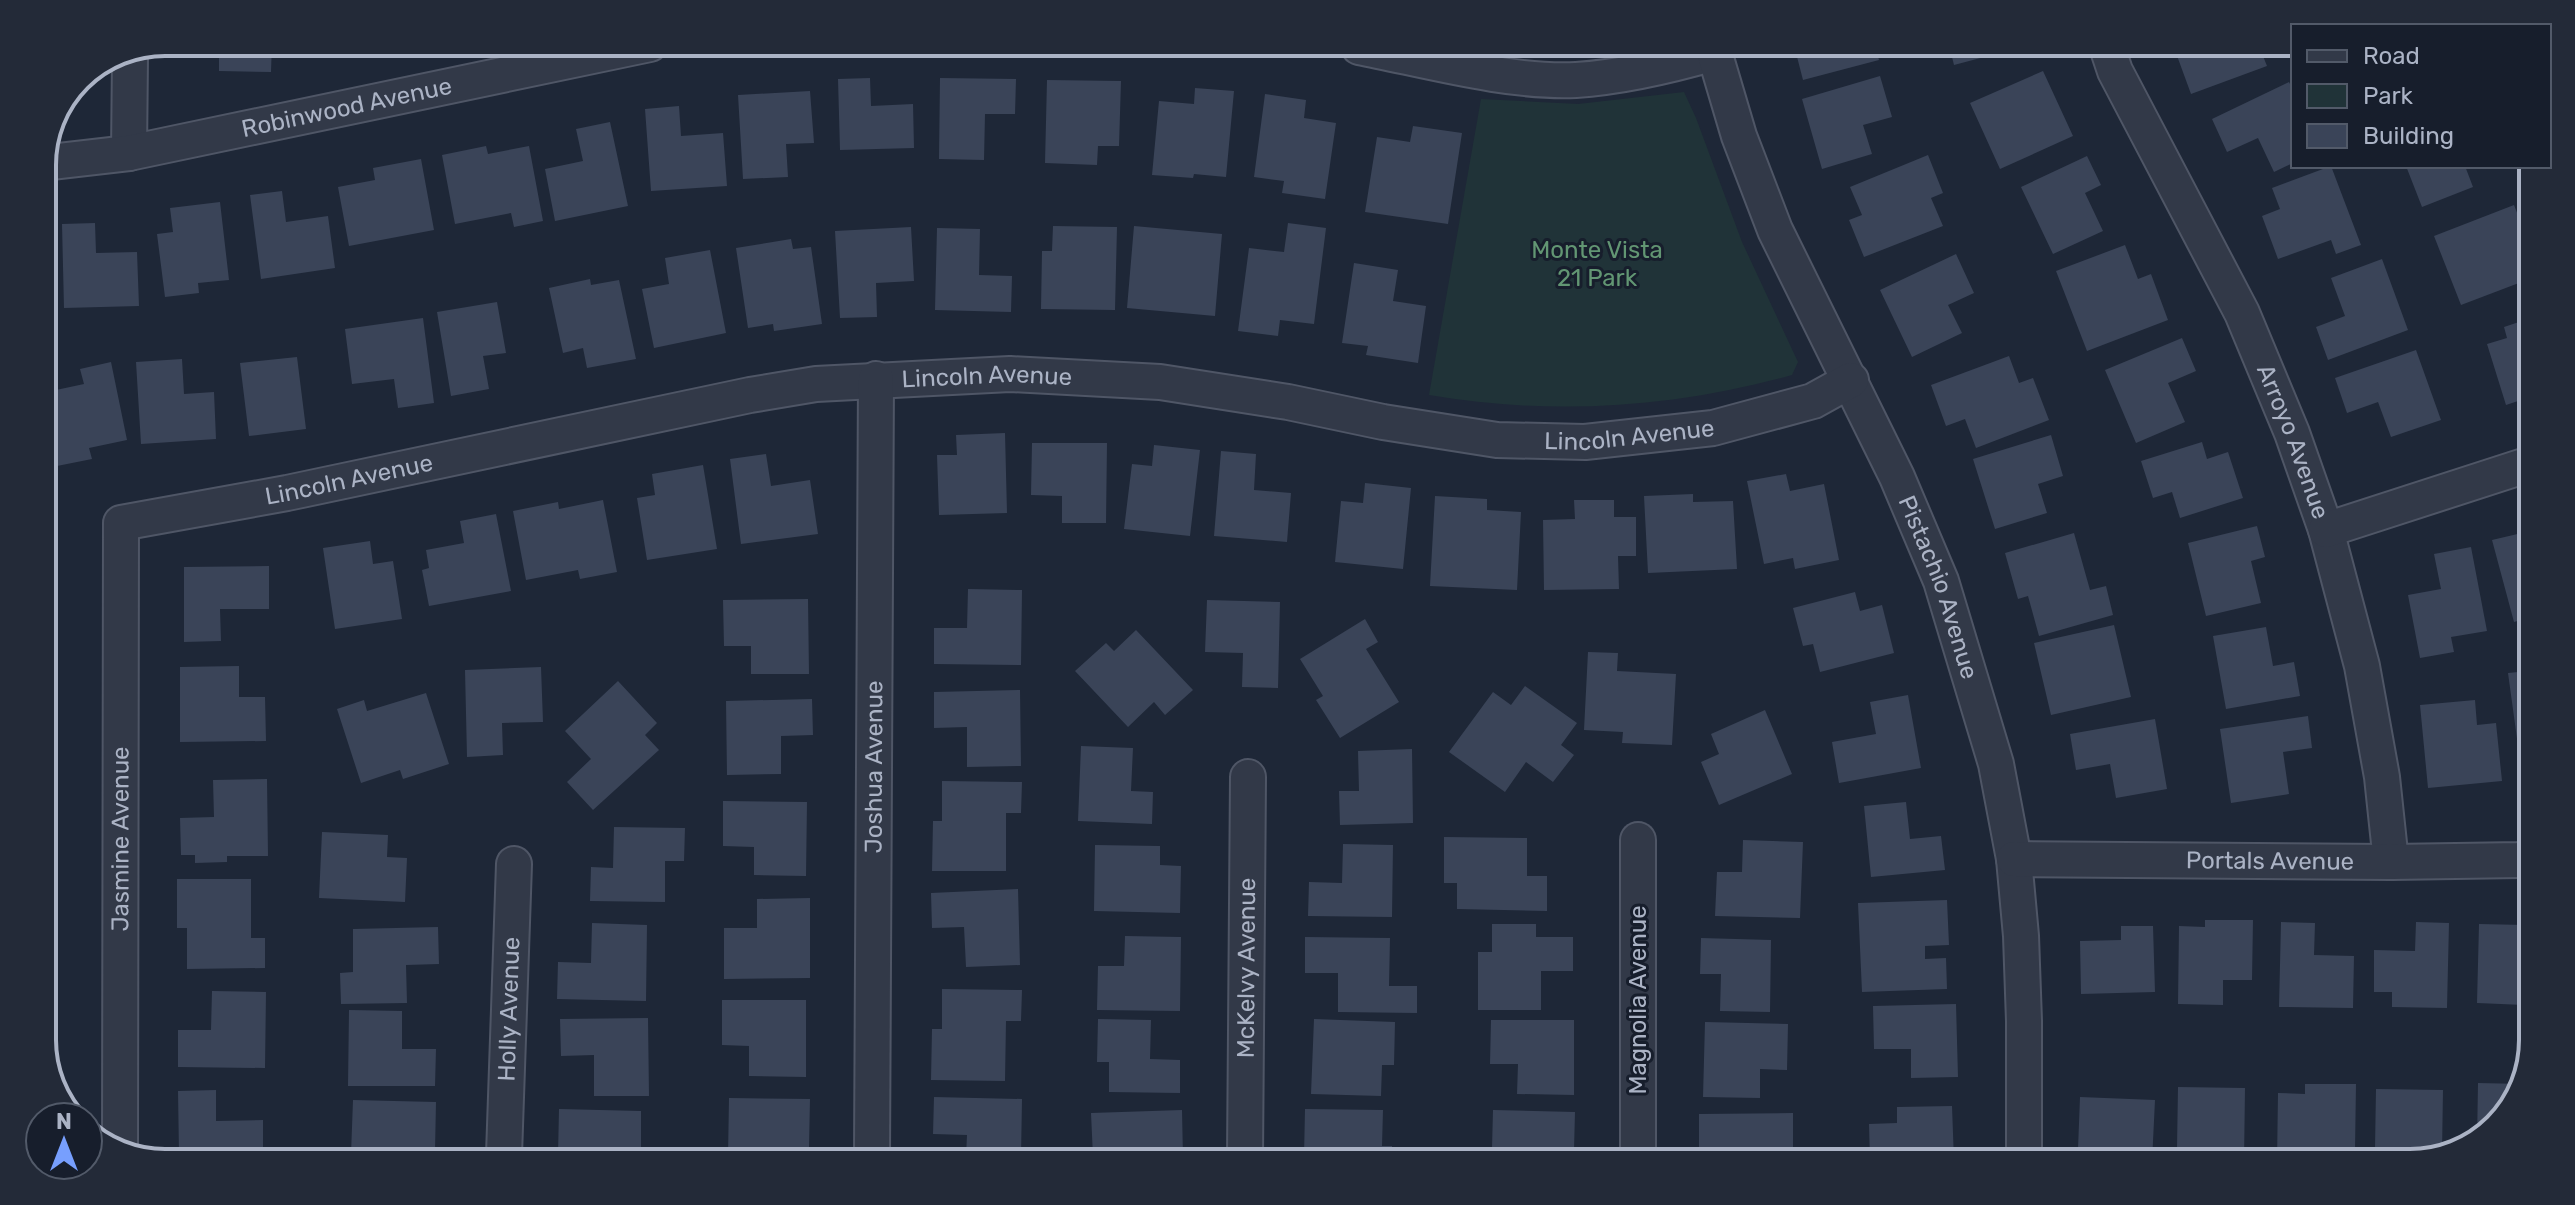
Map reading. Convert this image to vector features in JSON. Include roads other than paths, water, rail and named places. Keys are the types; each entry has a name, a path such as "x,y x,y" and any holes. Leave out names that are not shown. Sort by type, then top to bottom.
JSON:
{"street":[{"name":"Robinwood Avenue","path":"56,161 129,153 515,59 542,56"},
{"path":"1404,56 1500,75 1575,80 1650,71 1697,56"},
{"name":"Pistachio Avenue","path":"1715,56 1739,136 1775,230 1897,477 1941,581 1996,764 2014,859 2021,936 2024,1149"},
{"name":"Arroyo Avenue","path":"2110,56 2115,71 2242,313 2292,433 2326,530 2362,666 2382,777 2391,862"},
{"path":"129,153 130,62"},
{"name":"Lincoln Avenue","path":"121,523 287,493 750,395 816,384 876,379 1010,374 1160,382 1497,440 1585,442 1713,428 1813,401 1851,380"},
{"name":"Joshua Avenue","path":"872,1149 876,379"},
{"path":"2326,530 2519,468"},
{"name":"Jasmine Avenue","path":"120,1139 121,523"},
{"name":"McKelvy Avenue","path":"1245,1149 1248,777"},
{"name":"Magnolia Avenue","path":"1638,840 1638,1149"},
{"name":"Portals Avenue","path":"2014,859 2519,860"},
{"name":"Holly Avenue","path":"504,1149 514,864"}],"park label":[{"name":"Monte Vista 21 Park","path":"1597,264"}]}
